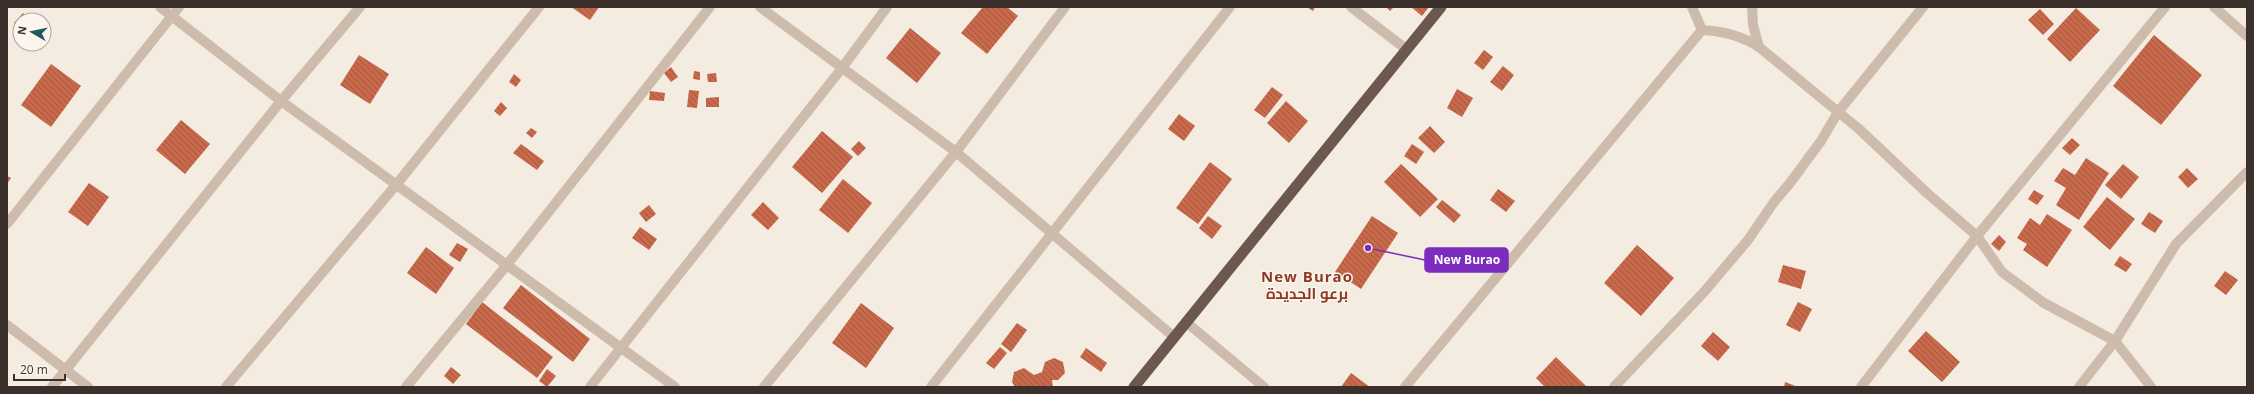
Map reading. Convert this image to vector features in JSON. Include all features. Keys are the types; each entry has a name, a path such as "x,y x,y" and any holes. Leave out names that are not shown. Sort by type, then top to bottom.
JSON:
{"highway":[{"path":"1134,387 1441,7"}],"street":[{"path":"160,7 281,101 506,266 675,387"},
{"path":"7,224 179,7"},
{"path":"52,387 281,101 360,7"},
{"path":"226,387 396,185 539,7"},
{"path":"406,387 506,266 710,7"},
{"path":"760,7 956,152 1174,337"},
{"path":"590,387 622,349 842,68 887,7"},
{"path":"764,387 956,152 1065,7"},
{"path":"931,387 1230,7"},
{"path":"1351,7 1406,49"},
{"path":"1752,7 1753,25 1759,46"},
{"path":"1614,387 1704,292 1748,240 1774,202 1821,141 1838,112 1923,7"},
{"path":"1861,387 1977,236 2165,7"},
{"path":"2214,7 2247,36"},
{"path":"1696,8 1702,30"},
{"path":"1702,30 1717,31 1747,39 1759,46 1838,112 1977,236 2002,272 2044,303 2115,342 2151,387"},
{"path":"1405,387 1702,30"},
{"path":"2080,387 2115,342 2176,244 2247,172"},
{"path":"1186,322 1264,387"},
{"path":"7,325 88,387"}],"building":[{"path":"571,7 599,7 590,20"},
{"path":"983,7 1007,7 1018,16 987,54 961,33"},
{"path":"1307,7 1315,7 1313,11"},
{"path":"1386,7 1394,7 1390,11"},
{"path":"1411,7 1429,7 1422,16"},
{"path":"2076,8 2100,30 2070,62 2047,39"},
{"path":"2040,9 2054,24 2043,35 2028,20"},
{"path":"910,28 941,53 917,83 886,58"},
{"path":"2154,35 2202,75 2161,125 2113,86"},
{"path":"1484,50 1493,57 1483,70 1474,63"},
{"path":"359,55 389,74 370,104 340,85"},
{"path":"51,64 81,86 51,127 21,105"},
{"path":"1503,66 1514,75 1502,91 1490,82"},
{"path":"671,67 678,77 671,82 664,73"},
{"path":"694,71 700,72 700,80 693,79"},
{"path":"716,73 717,82 708,82 707,74"},
{"path":"514,74 521,80 516,87 509,82"},
{"path":"1272,87 1283,95 1265,118 1254,110"},
{"path":"1457,89 1473,98 1462,117 1447,108"},
{"path":"689,90 699,91 697,108 687,107"},
{"path":"650,91 665,93 664,101 649,100"},
{"path":"719,97 719,107 706,107 706,98"},
{"path":"1286,101 1308,121 1289,143 1267,123"},
{"path":"501,102 507,108 500,116 494,111"},
{"path":"1179,114 1195,126 1184,141 1168,129"},
{"path":"181,120 210,144 185,174 156,150"},
{"path":"1430,126 1445,142 1434,153 1418,138"},
{"path":"531,128 537,132 532,138 526,133"},
{"path":"822,131 853,157 822,193 792,167"},
{"path":"2072,138 2080,145 2070,155 2062,148"},
{"path":"859,141 866,148 858,156 851,149"},
{"path":"521,144 544,161 537,170 513,153"},
{"path":"1412,144 1424,152 1416,164 1404,156"},
{"path":"2086,158 2109,173 2079,220 2056,205 2066,188 2054,181 2063,168 2075,175"},
{"path":"1210,162 1232,179 1198,224 1176,208"},
{"path":"1401,164 1438,199 1420,217 1384,182"},
{"path":"2123,164 2139,177 2121,199 2105,185"},
{"path":"2187,168 2198,179 2188,188 2178,177"},
{"path":"7,176 11,178 7,184"},
{"path":"843,179 872,203 848,233 819,210"},
{"path":"89,183 109,197 88,226 68,212"},
{"path":"1498,189 1515,201 1506,212 1490,200"},
{"path":"2034,190 2044,196 2037,205 2028,199"},
{"path":"2107,197 2135,219 2110,250 2083,227"},
{"path":"1442,200 1461,215 1454,223 1436,207"},
{"path":"763,202 779,218 768,230 751,215"},
{"path":"649,205 656,214 646,222 639,213"},
{"path":"2149,212 2163,221 2155,233 2141,224"},
{"path":"2047,214 2072,230 2047,267 2023,250 2027,244 2017,238 2030,218 2040,225"},
{"path":"1208,216 1222,226 1212,239 1199,228"},
{"path":"1372,216 1398,233 1361,289 1335,272"},
{"path":"640,227 657,239 649,250 632,238"},
{"path":"1999,235 2006,242 1999,251 1991,244"},
{"path":"457,243 468,249 460,262 449,255"},
{"path":"1637,245 1674,278 1641,316 1604,283"},
{"path":"426,247 454,268 436,294 407,273"},
{"path":"2120,256 2132,264 2126,272 2114,265"},
{"path":"1783,265 1806,271 1801,289 1778,282"},
{"path":"2225,271 2238,280 2226,295 2214,286"},
{"path":"521,285 590,339 573,362 503,308"},
{"path":"482,302 553,357 537,378 466,324"},
{"path":"1798,302 1812,309 1800,332 1786,325"},
{"path":"861,303 894,328 866,368 832,343"},
{"path":"1017,323 1027,330 1011,352 1001,344"},
{"path":"1926,331 1960,362 1942,382 1908,351"},
{"path":"1713,332 1730,347 1718,361 1701,346"},
{"path":"1000,347 1007,353 994,369 986,363"},
{"path":"1086,348 1107,363 1101,372 1080,357"},
{"path":"1556,357 1587,387 1545,387 1536,378"},
{"path":"1054,358 1063,362 1065,373 1058,380 1052,380 1053,387 1015,387 1012,382 1014,372 1024,368 1034,375 1042,372 1045,362"},
{"path":"451,367 461,375 453,384 444,376"},
{"path":"547,369 556,376 547,387 539,381"},
{"path":"1351,373 1370,387 1341,387"},
{"path":"1785,382 1798,387 1784,387"}],"place":[{"name":"New Burao","path":"1368,248"}],"district":[{"name":"New Burao برعو الجديدة","path":"1307,284"}]}
